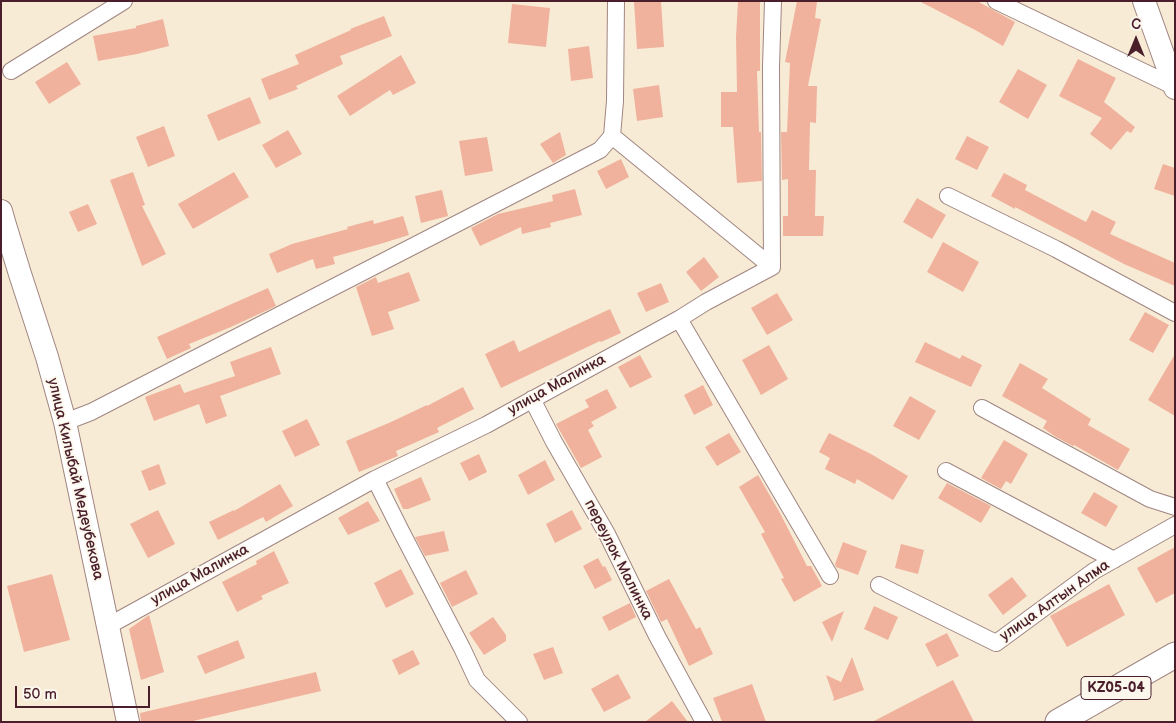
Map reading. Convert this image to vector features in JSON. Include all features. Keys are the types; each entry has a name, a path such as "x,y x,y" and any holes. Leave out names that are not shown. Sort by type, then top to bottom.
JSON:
{"main road":[{"path":"1144,1 1174,87"},
{"name":"улица Килыбай Медеубекова","path":"1,210 14,258 47,357 66,422 128,722"},
{"name":"KZ05-04","path":"1058,722 1175,655"}],"street":[{"path":"11,71 124,1"},
{"path":"66,422 91,412 600,150 612,136 615,100 616,1"},
{"path":"772,267 771,67 773,1"},
{"path":"996,1 1174,87"},
{"path":"612,136 772,267"},
{"path":"948,196 1056,249 1175,313"},
{"name":"улица Малинка","path":"108,626 375,479 486,424 772,267"},
{"path":"679,319 830,576"},
{"name":"переулок Малинка","path":"532,399 554,442 607,534 657,636 704,722"},
{"path":"982,408 1150,499 1175,507"},
{"path":"946,470 1114,560"},
{"path":"375,479 477,680 519,722"},
{"name":"улица Алтын Алма","path":"879,585 996,643 1094,571 1175,525"}],"building":[{"path":"634,1 661,1 664,47 637,49"},
{"path":"738,1 760,1 760,71 757,71 762,181 737,183 733,127 721,127 721,92 737,92 736,37"},
{"path":"797,1 817,1 815,18 821,19 808,86 817,86 816,123 810,122 809,170 816,170 815,216 824,216 823,236 783,236 783,216 788,216 788,179 782,180 781,132 787,132 790,63 785,62"},
{"path":"919,1 977,1 1015,22 1003,46"},
{"path":"512,4 550,8 546,47 508,43"},
{"path":"384,16 392,36 340,56 343,64 296,86 298,89 269,100 261,79 299,64 295,55 350,29"},
{"path":"163,19 169,46 98,61 93,36 136,28 136,26"},
{"path":"589,46 593,78 571,81 568,49"},
{"path":"401,55 416,83 393,95 390,90 350,116 337,96"},
{"path":"1078,59 1116,78 1104,102 1135,127 1131,133 1127,131 1111,150 1090,134 1102,118 1059,96"},
{"path":"67,62 81,84 49,104 35,82"},
{"path":"1018,69 1047,85 1028,119 999,102"},
{"path":"659,85 663,117 637,121 633,89"},
{"path":"250,97 261,123 218,141 207,115"},
{"path":"164,126 175,156 148,167 136,137"},
{"path":"288,130 302,154 276,168 262,145"},
{"path":"560,132 566,155 553,163 540,144"},
{"path":"967,136 989,147 977,170 955,159"},
{"path":"487,137 493,171 465,176 459,141"},
{"path":"621,159 629,177 606,189 597,171"},
{"path":"1163,164 1175,168 1175,196 1154,189"},
{"path":"133,172 145,205 142,206 166,254 142,266 110,180"},
{"path":"234,172 249,197 193,229 178,204"},
{"path":"1004,173 1027,185 1025,190 1086,222 1092,210 1116,222 1110,234 1175,263 1175,286 1124,264 991,196"},
{"path":"575,189 582,215 550,223 551,227 522,234 521,227 480,246 471,228 498,214 553,201 552,195"},
{"path":"442,190 448,216 421,223 415,196"},
{"path":"917,198 946,215 932,239 903,222"},
{"path":"88,204 97,224 78,232 69,212"},
{"path":"403,216 409,235 333,257 335,264 316,269 313,259 277,273 269,254 292,244 348,229 347,227 373,220 374,224"},
{"path":"943,242 979,262 963,292 927,272"},
{"path":"704,257 719,277 701,291 686,272"},
{"path":"409,272 420,301 388,312 394,329 372,336 356,287 376,277 378,283"},
{"path":"661,283 669,302 646,312 637,293"},
{"path":"268,288 276,306 189,344 191,348 167,359 157,337"},
{"path":"777,293 793,320 767,335 751,308"},
{"path":"610,309 621,333 501,388 485,354 514,340 519,352"},
{"path":"1145,312 1169,325 1153,353 1129,340"},
{"path":"925,342 960,359 962,355 982,365 971,387 915,362"},
{"path":"769,345 788,379 761,395 742,360"},
{"path":"271,347 281,374 220,396 227,416 206,424 199,404 154,421 145,397 180,384 184,393 235,376 230,362"},
{"path":"1175,354 1175,416 1148,400"},
{"path":"640,355 652,377 630,388 618,367"},
{"path":"1020,363 1048,379 1042,388 1091,419 1088,425 1130,449 1118,470 1056,437 1043,428 1047,421 1002,396"},
{"path":"703,385 713,405 694,415 684,395"},
{"path":"463,387 474,409 437,428 439,432 396,451 398,456 359,472 346,441 427,406"},
{"path":"607,389 617,408 591,422 594,426 588,430 602,457 581,468 556,424 589,407 585,400"},
{"path":"910,396 936,411 919,440 893,426"},
{"path":"307,419 320,445 295,457 282,431"},
{"path":"729,433 741,452 717,466 705,447"},
{"path":"829,433 871,454 908,476 893,500 857,479 855,484 825,469 830,458 819,452"},
{"path":"1004,440 1028,454 1011,484 1006,481 1001,489 981,478"},
{"path":"479,454 487,472 469,481 460,463"},
{"path":"545,460 555,480 528,495 518,475"},
{"path":"159,464 166,484 149,491 141,471"},
{"path":"758,475 807,566 811,566 822,586 794,602 781,579 784,578 761,534 765,532 739,487"},
{"path":"421,477 431,500 408,509 403,509 394,489"},
{"path":"947,483 991,506 981,523 938,498"},
{"path":"280,484 293,506 266,522 263,517 218,540 209,522 234,511"},
{"path":"1094,492 1118,506 1106,527 1081,513"},
{"path":"368,501 380,521 348,535 338,518"},
{"path":"158,510 175,544 148,558 130,524"},
{"path":"572,510 582,529 555,543 546,524"},
{"path":"444,531 449,551 425,556 415,537"},
{"path":"843,542 867,551 858,575 836,567 835,564"},
{"path":"901,544 924,550 918,574 895,568"},
{"path":"1175,547 1175,593 1156,603 1137,568"},
{"path":"274,551 289,583 261,596 263,599 237,612 222,582 257,564 256,561"},
{"path":"598,558 603,567 605,566 612,580 595,589 583,566"},
{"path":"401,569 414,594 386,608 374,583"},
{"path":"466,570 478,594 452,607 440,583"},
{"path":"52,574 70,640 24,652 7,586"},
{"path":"1012,577 1027,596 1003,615 988,595"},
{"path":"669,579 696,629 700,627 713,654 689,666 667,619 661,622 646,591"},
{"path":"1109,584 1125,615 1067,647 1050,616"},
{"path":"630,603 636,617 609,631 602,617"},
{"path":"874,606 898,617 888,640 864,629"},
{"path":"844,611 832,642 822,622"},
{"path":"149,615 164,672 141,680 129,629"},
{"path":"493,617 506,635 506,641 484,655 469,633"},
{"path":"947,633 959,656 937,667 925,644"},
{"path":"238,640 245,658 205,674 197,656"},
{"path":"553,647 563,673 544,680 533,654"},
{"path":"413,650 420,664 399,675 392,660"},
{"path":"852,657 864,690 833,701 834,698 826,675 841,682"},
{"path":"316,672 321,691 189,722 141,722 140,713"},
{"path":"618,674 631,698 604,712 591,689"},
{"path":"953,680 974,722 872,722"},
{"path":"752,684 766,722 722,722 713,698"},
{"path":"672,701 688,722 645,722"}]}
